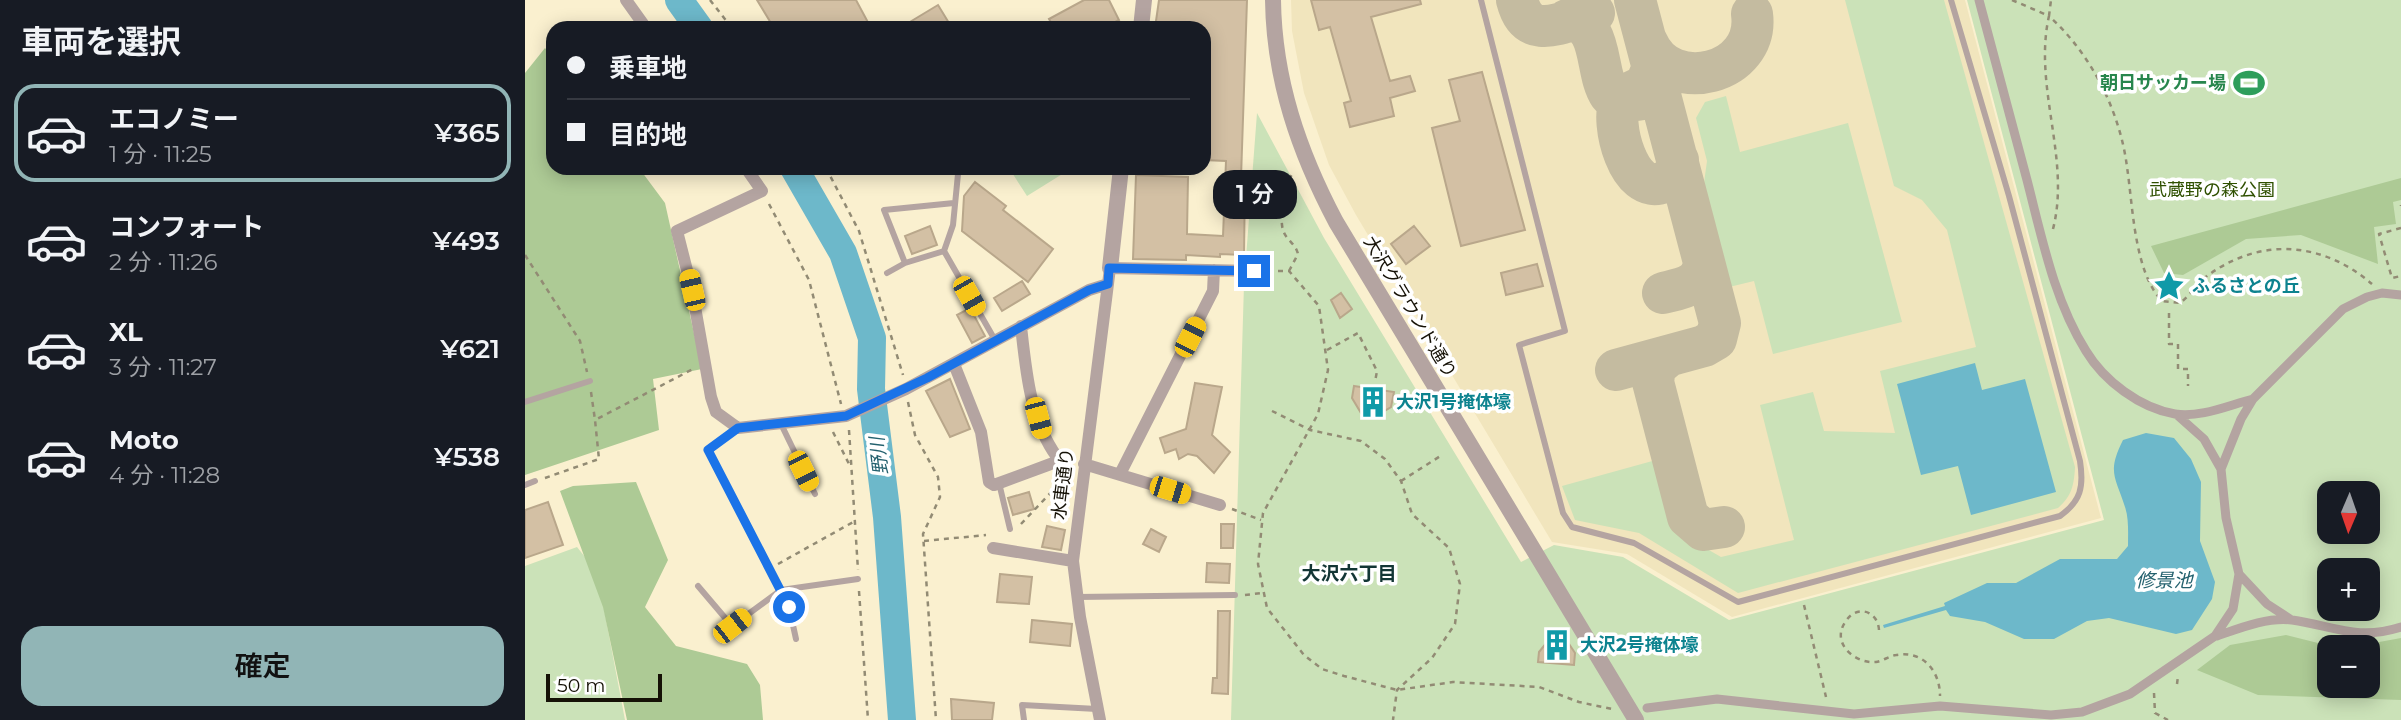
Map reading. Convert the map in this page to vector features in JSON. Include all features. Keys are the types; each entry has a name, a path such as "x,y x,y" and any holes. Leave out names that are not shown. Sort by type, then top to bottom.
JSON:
{"street":[{"path":"626,0 641,21"},
{"path":"1142,21 1144,0"},
{"name":"大沢グラウンド通り","path":"1273,0 1279,65 1293,129 1310,172 1336,222 1642,714"},
{"path":"1979,0 2045,252 2070,320 2094,363 2122,390 2148,405 2176,414 2201,413 2253,399"},
{"path":"751,175 762,191 685,224 677,231 716,412 738,428 828,419 850,414 954,364 1089,290 1109,276 1214,270 1254,271"},
{"name":"水車通り","path":"1099,714 1073,561 1120,175"},
{"path":"1120,474 1213,291 1214,270"},
{"path":"2221,469 2234,434 2253,399 2328,321 2356,301 2382,293 2401,295"},
{"path":"954,364 981,432 989,482 999,483 1056,462 1057,457 1044,439 1027,377 1021,326"},
{"path":"2176,414 2204,439 2221,469 2226,518 2239,574 2233,609 2215,636"},
{"path":"1084,464 1220,505"},
{"path":"993,548 1073,561"},
{"path":"2239,574 2267,604 2292,620"},
{"path":"1642,714 1717,699 1870,713 1940,706 2032,715 2064,714 2103,706 2149,683 2215,636 2263,622 2292,620 2350,634 2381,633 2401,627"}],"lane":[{"path":"1481,0 1565,331 1519,345 1563,513 1572,527 1634,543 1738,602 2060,516 2075,505 2082,492 2082,475 2073,435 2009,196 1951,0"},
{"path":"958,175 953,225 944,251 995,340"},
{"path":"905,263 884,210 954,203"},
{"path":"887,273 905,263 944,251"},
{"path":"525,402 590,381"},
{"path":"781,424 815,494"},
{"path":"738,428 708,450 789,607 796,639"},
{"path":"525,485 535,481"},
{"path":"999,483 1010,529"},
{"path":"698,586 732,626 781,590 858,579"},
{"path":"1077,597 1235,595"},
{"path":"1024,720 1022,705 1099,714"}],"path":[{"path":"710,0 726,21"},
{"path":"2013,0 2049,16 2083,55 2108,101 2127,164 2138,253 2162,301 2180,303 2207,276 2248,253 2287,247 2324,255 2347,266 2382,293"},
{"path":"2045,252 2057,211 2053,140 2045,81 2051,0"},
{"path":"1289,271 1298,254 1297,247 1283,233 1282,220 1286,203 1285,184 1294,172"},
{"path":"830,175 859,231 899,354 903,390 915,435 938,477 940,498 923,534 936,720"},
{"path":"762,191 809,280 850,414 851,467 868,720"},
{"path":"2401,228 2379,234 2392,278 2401,276"},
{"path":"525,255 580,341 590,381 599,459 535,481"},
{"path":"1254,271 1289,271 1319,306 1327,350 1325,393 1310,430 1274,491 1261,520 1258,557 1262,593 1267,608 1292,641 1322,668 1397,690 1453,682 1539,687 1579,702 1615,710"},
{"path":"2169,313 2169,344 2178,344 2178,369 2188,369 2188,386"},
{"path":"1327,350 1358,333 1377,371 1375,382"},
{"path":"595,420 705,362"},
{"path":"1272,411 1310,430 1360,441 1385,459 1401,481 1412,514 1449,548 1460,584 1455,624 1443,645 1397,690 1393,720"},
{"path":"828,419 851,467"},
{"path":"1401,481 1442,454"},
{"path":"1010,529 1020,525 1058,485 1056,462"},
{"path":"1220,505 1261,520"},
{"path":"769,569 855,521"},
{"path":"924,541 995,534 993,548"},
{"path":"1235,595 1262,593"},
{"path":"1804,606 1829,711"},
{"path":"1879,630 1879,620 1873,613 1865,611 1853,615 1846,620 1842,630 1843,646 1850,656 1860,661 1876,662 1898,654 1920,656 1932,666 1938,678 1940,706"},
{"path":"2149,683 2154,694 2155,712 2168,720"}],"shaded area":[{"path":"1291,0 1965,0 2101,518 1732,617 1627,554 1552,542 1356,215 1329,165 1304,93 1292,31"}],"green space":[{"path":"1845,0 1944,0 2075,467 2074,479 2069,494 2058,508 1738,593 1639,533 1575,520 1562,486 1656,460 1674,530 1721,557 1794,540 1760,405 1813,392 1824,431 1895,433 1880,371 1976,347 1947,230 1922,200 1894,186"},
{"name":"武蔵野の森公園","path":"1967,0 2401,0 2401,720 1231,720 1244,284 1257,113 1324,238 1521,562 1554,545 1623,557 1729,620 2104,520"},
{"path":"545,48 546,175 644,175 665,203 702,369 653,379 659,430 525,475 525,73"},
{"path":"1726,96 1740,152 1848,123 1902,322 1773,354 1754,281 1725,288 1703,190 1707,161 1696,118 1705,102"},
{"path":"1014,175 1061,175 1027,196"},
{"path":"2401,178 2401,200 2393,202 2396,224 2374,227 2378,264 2301,235 2246,239 2183,275 2164,273 2151,246"},
{"path":"636,482 668,560 645,607 676,646 747,664 760,685 763,720 627,720 603,607 560,491 573,486"},
{"path":"577,547 597,572 625,720 525,720 525,566"},
{"path":"2286,635 2317,643 2317,697 2258,695 2197,670 2230,645"},
{"path":"2401,638 2401,700 2344,698 2380,698 2380,642"}],"water":[{"path":"1975,363 1982,390 2025,379 2056,492 1971,515 1958,466 1921,475 1897,384"},
{"name":"修景池","path":"2146,433 2174,438 2191,459 2201,482 2200,541 2215,582 2212,599 2192,630 2176,634 2109,618 2087,621 2054,639 2024,639 1985,622 1950,616 1946,610 1884,628 1883,625 1945,606 1944,603 1987,583 2016,583 2060,559 2117,559 2128,546 2128,521 2114,474 2115,460 2123,440"}],"building":[{"path":"757,0 856,0 867,21 770,21"},
{"path":"1084,0 1109,0 1119,20 1050,21 1049,19"},
{"path":"1159,0 1247,0 1241,178 1245,178 1244,255 1186,255 1186,260 1133,259 1136,175 1188,177 1187,234 1223,236 1226,161 1211,160 1211,21 1156,21"},
{"path":"1311,0 1420,0 1421,4 1371,17 1390,81 1410,76 1415,91 1390,98 1394,116 1350,127 1344,103 1351,101 1330,27 1319,30"},
{"path":"938,5 948,21 912,21"},
{"path":"1482,72 1525,230 1461,246 1432,128 1460,121 1449,80"},
{"path":"975,182 1006,206 1003,210 1053,249 1028,282 962,231 964,196"},
{"path":"930,226 937,245 912,254 905,236"},
{"path":"1414,226 1430,246 1406,264 1391,244"},
{"path":"1537,264 1543,286 1506,295 1501,273"},
{"path":"1022,281 1030,294 1002,311 994,298"},
{"path":"1341,293 1352,309 1340,318 1331,300"},
{"path":"970,308 985,336 972,343 957,315"},
{"path":"950,379 970,429 950,437 926,391"},
{"path":"1195,383 1222,387 1212,435 1230,452 1214,473 1197,456 1188,454 1179,459 1176,449 1165,453 1160,438 1186,429"},
{"name":"大沢1号掩体壕","path":"1354,386 1394,392 1391,407 1376,416 1361,413 1352,398"},
{"path":"1029,492 1034,509 1013,515 1008,498"},
{"path":"548,502 563,545 525,558 525,510"},
{"path":"1221,524 1234,524 1233,548 1221,548"},
{"path":"1047,526 1065,530 1061,550 1042,547"},
{"path":"1151,529 1166,537 1159,552 1143,544"},
{"path":"1207,563 1230,564 1229,583 1206,582"},
{"path":"1000,574 1032,577 1029,604 997,602"},
{"path":"1218,611 1230,611 1228,694 1212,693 1213,678 1217,678"},
{"path":"1032,620 1072,624 1070,646 1030,642"},
{"name":"大沢2号掩体壕","path":"1552,636 1565,638 1575,653 1574,665 1538,662 1539,652"},
{"path":"951,699 994,703 992,720 952,720"}],"waterway":[{"name":"野川","path":"679,0 694,21"},
{"name":"野川","path":"798,175 843,253 872,338 871,389 887,517 902,720"}],"taxiway":[{"path":"1517,0 1522,13 1529,21 1538,25 1558,24 1594,13"},
{"path":"1616,370 1704,346 1716,339 1720,323 1635,0"},
{"path":"1647,42 1658,59 1674,69 1692,73 1711,71 1728,64 1742,51 1751,35 1752,14"},
{"path":"1567,20 1579,23 1593,38 1610,95 1623,102 1643,99"},
{"path":"1653,67 1646,84 1620,102 1620,139 1632,168 1641,179 1651,184 1664,182 1673,176 1678,160"},
{"path":"1663,293 1690,285 1700,276 1704,262"},
{"path":"1667,357 1655,367 1653,382 1688,517 1703,530 1724,527"}],"place":[{"name":"朝日サッカー場","path":"2249,83"},
{"name":"ふるさとの丘","path":"2169,286"},
{"name":"大沢1号掩体壕","path":"1373,402"},
{"name":"大沢2号掩体壕","path":"1557,645"}],"district":[{"name":"大沢六丁目","path":"1349,573"}],"route":[{"path":"789,607 708,450 738,428 846,416 906,389 1089,290 1108,284 1109,268 1254,271"}]}
